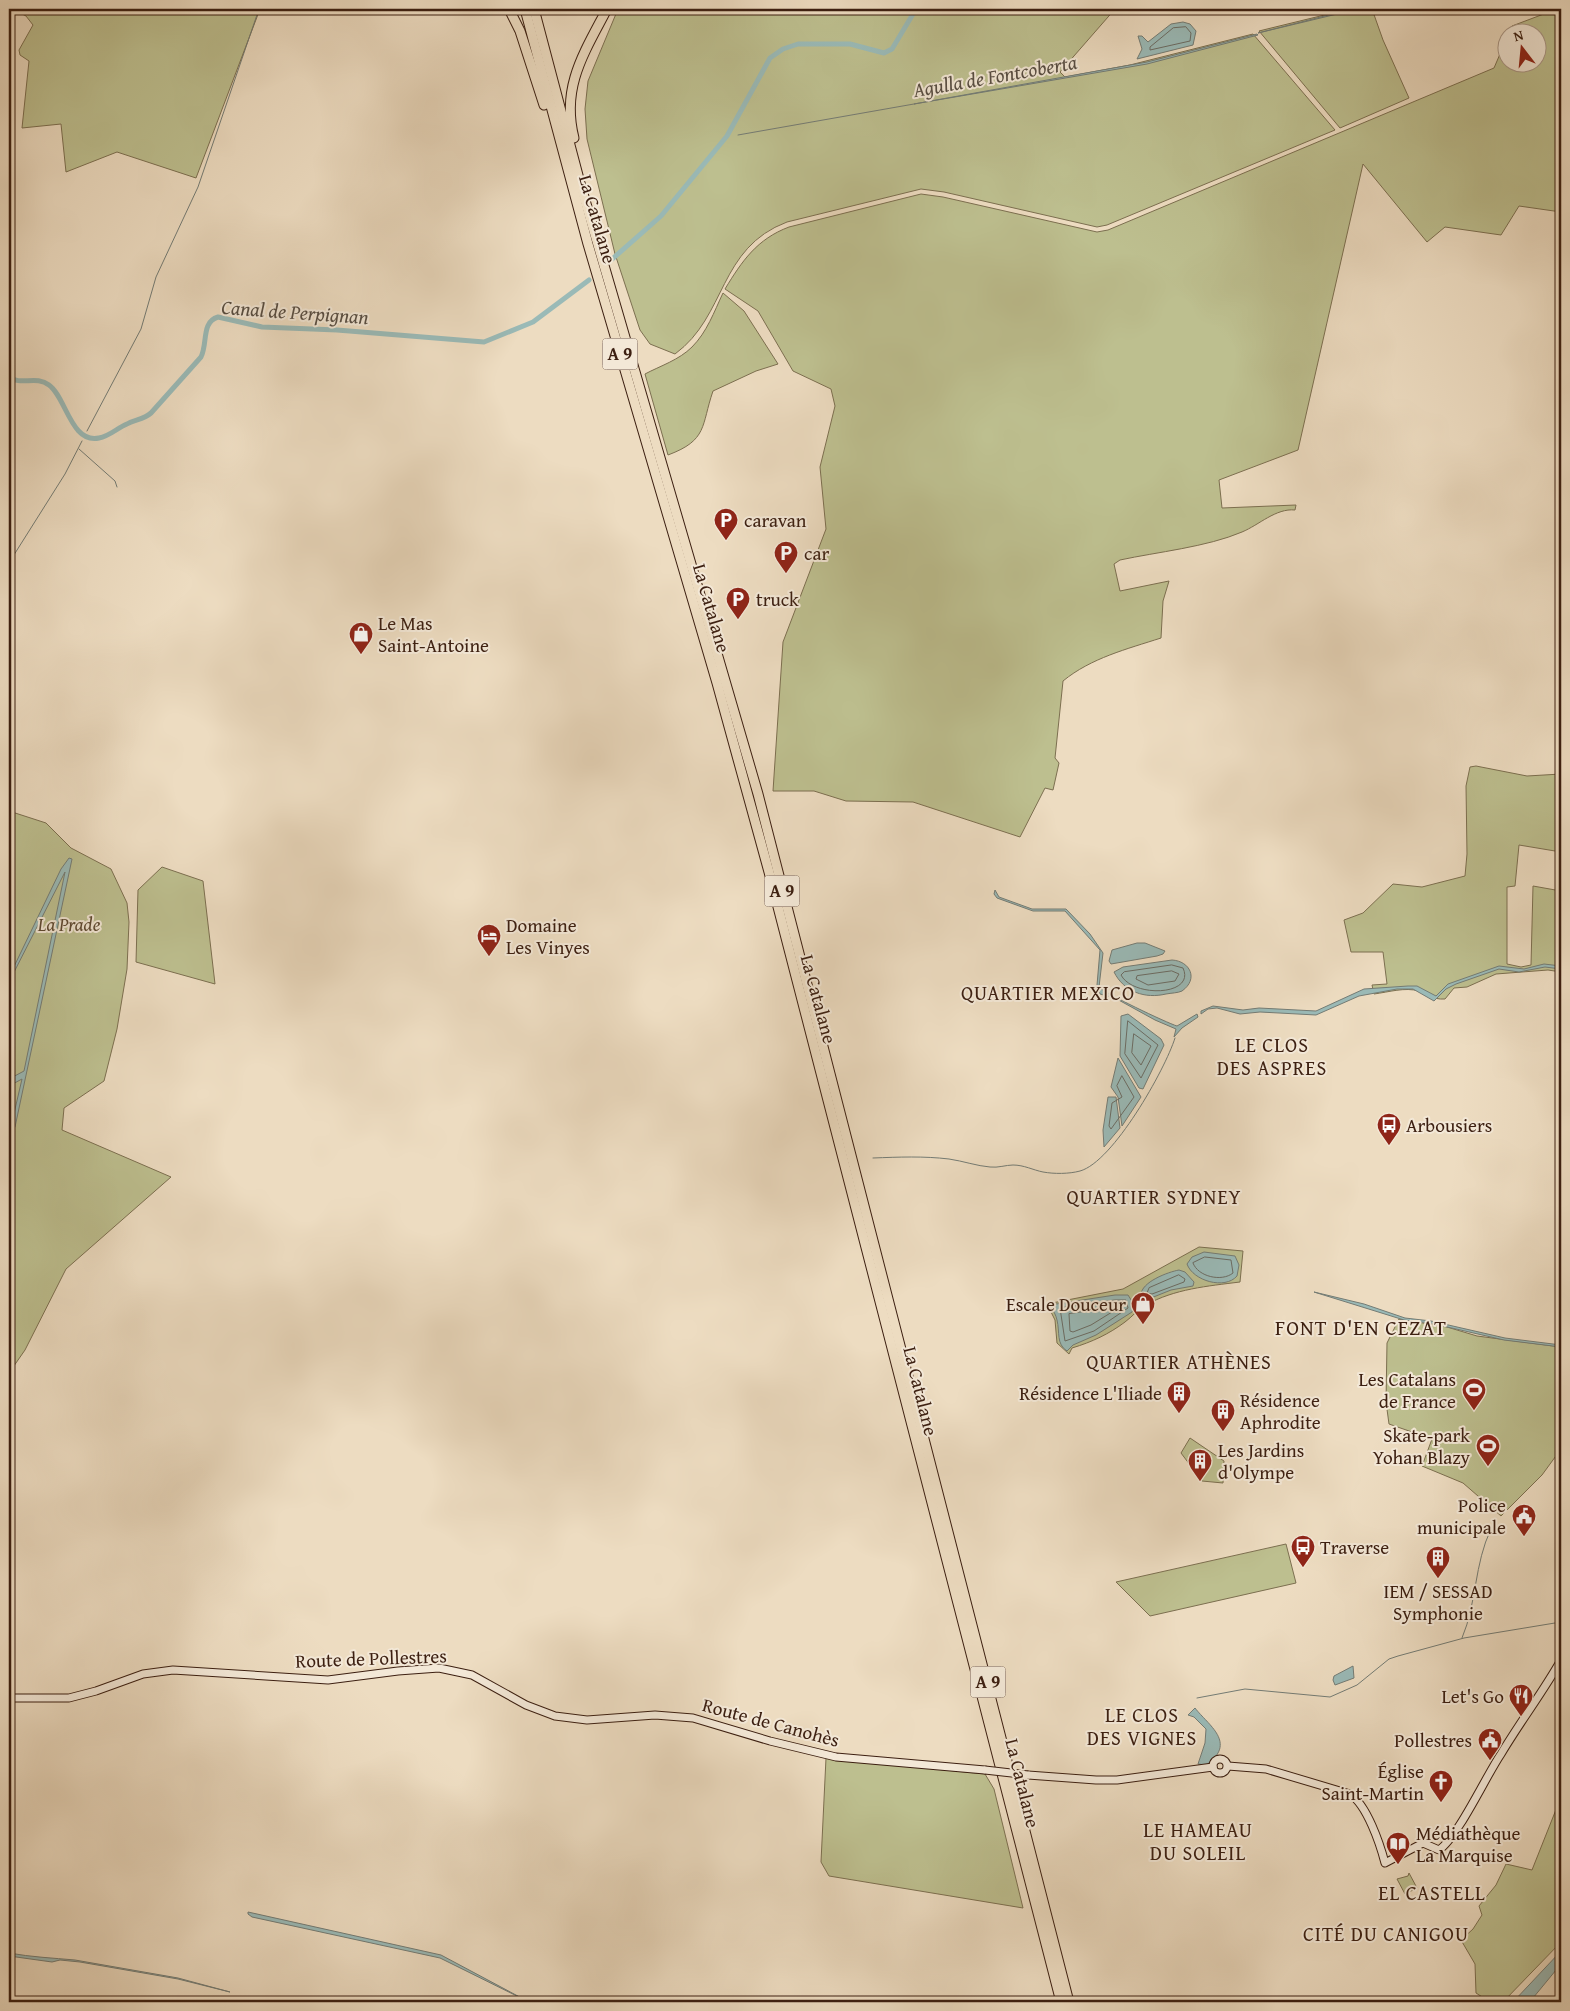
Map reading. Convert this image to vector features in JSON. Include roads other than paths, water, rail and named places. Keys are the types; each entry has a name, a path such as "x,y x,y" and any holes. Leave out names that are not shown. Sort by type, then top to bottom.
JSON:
{"highway":[{"path":"509,9 520,31 549,124 558,139"},
{"name":"La Catalane","path":"525,9 558,139 744,780 901,1362 1069,2002"},
{"name":"La Catalane","path":"534,9 580,183 758,794 897,1348"},
{"path":"565,9 585,9"},
{"path":"580,183 580,165 569,112 571,86 607,9"},
{"name":"La Catalane","path":"901,1362 1061,2002"}],"main road":[{"name":"Route de Canohès","path":"668,1715 710,1722 770,1741 836,1757 1028,1775 1117,1780 1214,1767 1214,1762 1221,1759 1228,1766 1266,1769 1350,1794 1362,1805 1386,1863 1423,1843 1439,1850 1453,1836 1502,1751 1522,1724 1561,1660"},
{"name":"Route de Pollestres","path":"9,1698 69,1698 96,1691 143,1674 173,1670 328,1680 439,1668 472,1675 526,1705 555,1716 588,1720 668,1715"}],"water":[{"path":"1352,9 1358,9 1258,33"},
{"path":"1183,22 1190,24 1196,31 1193,45 1137,59 1142,49 1138,36 1142,36 1148,42 1171,24"},
{"path":"1257,34 1147,64 914,104 1147,62"},
{"path":"69,858 72,859 15,1127 9,1135 22,1079 9,1086 9,1079 24,1071 65,872 9,982 9,977 61,869"},
{"path":"995,890 999,897 1032,909 1066,909 1090,934 1103,953 1099,987 1103,990 1177,1026 1197,1014 1198,1017 1182,1028 1174,1037 1176,1029 1115,998 1100,994 1097,985 1100,950 1065,911 1033,911 997,898 994,894"},
{"path":"1137,943 1145,943 1165,951 1157,956 1111,964 1109,961 1112,950"},
{"path":"1172,960 1184,964 1190,971 1190,981 1179,992 1143,995 1123,985 1114,972 1123,967"},
{"path":"1544,964 1561,966 1561,969 1545,967 1519,972 1499,969 1456,984 1446,989 1434,1001 1413,989 1397,989 1359,996 1316,1015 1260,1012 1240,1014 1217,1008 1208,1009 1201,1014 1201,1011 1213,1006 1243,1010 1259,1008 1316,1011 1364,989 1417,986 1436,996 1448,984 1499,966 1524,969"},
{"path":"1128,1014 1161,1039 1164,1045 1143,1089 1139,1088 1120,1056 1121,1016"},
{"path":"1118,1058 1141,1097 1122,1126 1118,1097 1111,1087"},
{"path":"1108,1097 1116,1097 1120,1128 1104,1147 1103,1130"},
{"path":"1204,1252 1235,1256 1239,1265 1237,1276 1232,1280 1217,1283 1202,1279 1196,1275 1187,1264 1192,1257"},
{"path":"1179,1270 1185,1272 1194,1282 1193,1286 1171,1290 1146,1300 1141,1295 1142,1290 1150,1282 1162,1275"},
{"path":"1314,1292 1364,1304 1405,1318 1431,1321 1505,1338 1561,1345 1561,1347 1504,1340 1430,1323 1404,1320"},
{"path":"1115,1295 1128,1295 1135,1306 1132,1312 1096,1335 1073,1345 1067,1351 1061,1345 1057,1318 1050,1305"},
{"path":"1353,1666 1354,1678 1335,1685 1334,1676"},
{"path":"1195,1708 1213,1728 1220,1742 1220,1749 1215,1757 1206,1765 1198,1764 1205,1743 1206,1729 1194,1717 1188,1715"},
{"path":"248,1912 441,1955 529,2002 440,1958 252,1917"},
{"path":"1561,1951 1561,1964 1530,2002 1513,2002"},
{"path":"9,1953 75,1960 178,1978 230,1992 178,1979 80,1962 60,1960 52,1962 9,1956"}],"waterway":[{"path":"87,431 141,329 156,277 198,187 259,9"},
{"name":"Canal de Perpignan","path":"610,261 661,216 727,136 770,58 783,49 798,44 850,44 884,53 892,49 916,9"},
{"name":"Agulla de Fontcoberta","path":"738,135 914,104"},
{"name":"Canal de Perpignan","path":"9,377 18,381 39,381 49,385 60,399 75,427 82,434 90,438 99,438 107,436 151,413 201,357 209,323 218,317 262,327 337,330 484,342 533,322 589,280"},
{"path":"12,558 65,474 82,441"},
{"path":"79,449 115,481 117,487"},
{"path":"873,1158 930,1157 990,1167 1017,1165 1052,1173 1080,1171 1093,1164 1122,1133 1161,1071 1175,1038"},
{"path":"1462,1638 1467,1625 1481,1556 1491,1529"},
{"path":"1197,1698 1245,1689 1330,1697 1357,1685 1389,1659 1398,1656 1464,1638 1561,1622"}],"place":[{"name":"caravan","path":"726,541"},
{"name":"car","path":"786,574"},
{"name":"truck","path":"738,620"},
{"name":"Le Mas Saint-Antoine","path":"361,655"},
{"name":"Domaine Les Vinyes","path":"489,957"},
{"name":"Arbousiers","path":"1389,1146"},
{"name":"Escale Douceur","path":"1143,1325"},
{"name":"Les Catalans de France","path":"1474,1411"},
{"name":"Résidence L'Iliade","path":"1179,1414"},
{"name":"Résidence Aphrodite","path":"1223,1432"},
{"name":"Skate-park Yohan Blazy","path":"1488,1467"},
{"name":"Les Jardins d'Olympe","path":"1200,1482"},
{"name":"Police municipale","path":"1524,1537"},
{"name":"Traverse","path":"1303,1568"},
{"name":"IEM / SESSAD Symphonie","path":"1438,1579"},
{"name":"Let's Go","path":"1521,1717"},
{"name":"Pollestres","path":"1490,1761"},
{"name":"Église Saint-Martin","path":"1441,1803"},
{"name":"Médiathèque La Marquise","path":"1398,1865"}],"district":[{"name":"QUARTIER MEXICO","path":"1048,993"},
{"name":"LE CLOS DES ASPRES","path":"1272,1056"},
{"name":"QUARTIER SYDNEY","path":"1154,1197"},
{"name":"FONT D'EN CEZAT","path":"1361,1328"},
{"name":"QUARTIER ATHÈNES","path":"1179,1362"},
{"name":"LE CLOS DES VIGNES","path":"1142,1726"},
{"name":"LE HAMEAU DU SOLEIL","path":"1198,1842"},
{"name":"EL CASTELL","path":"1432,1893"},
{"name":"CITÉ DU CANIGOU","path":"1386,1934"}],"park label":[{"name":"La Prade","path":"69,924"}]}
